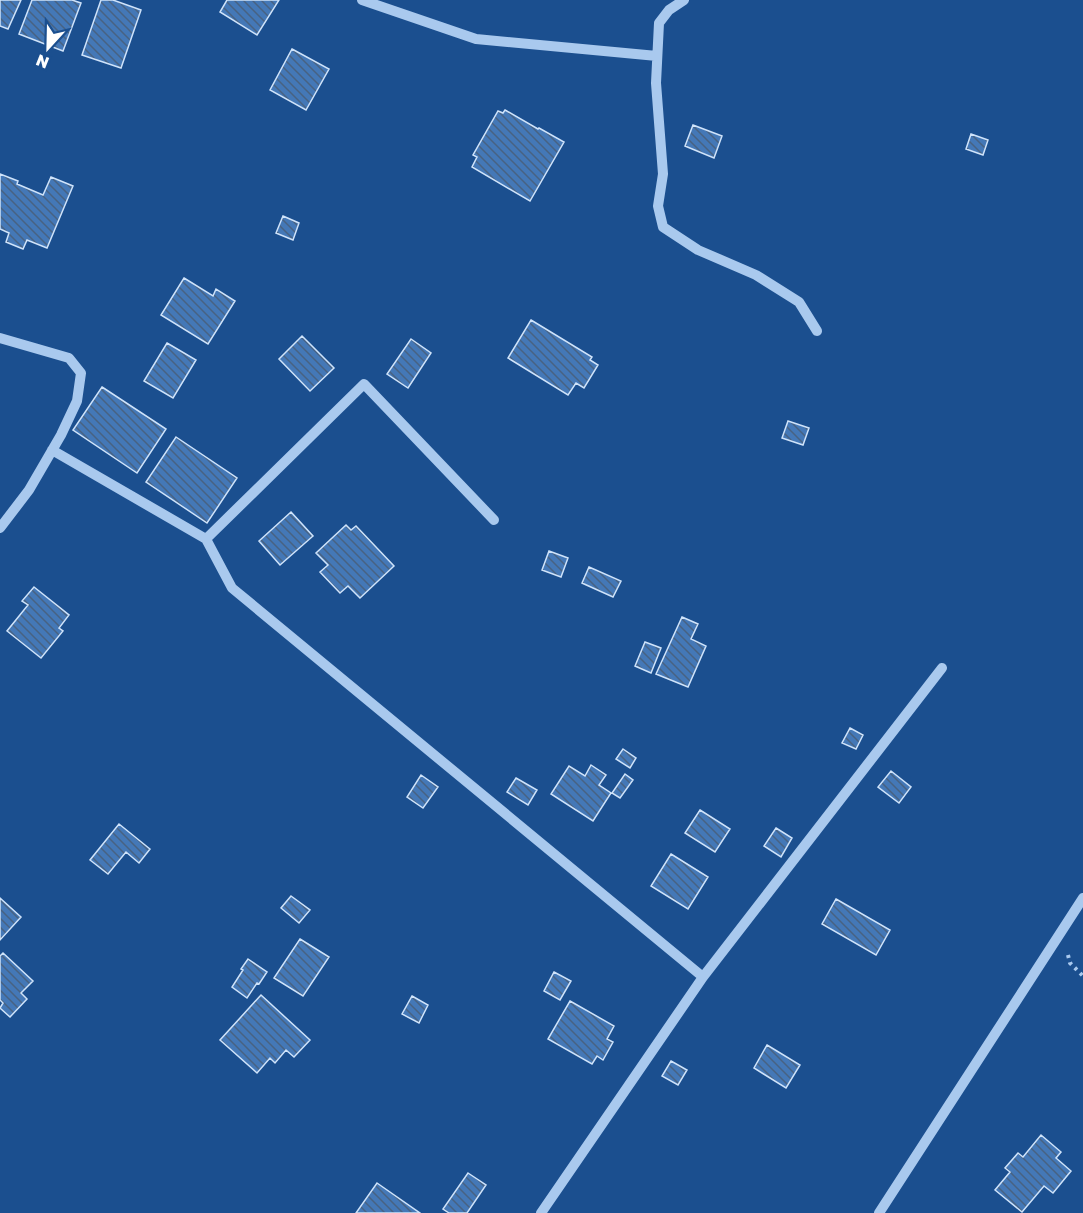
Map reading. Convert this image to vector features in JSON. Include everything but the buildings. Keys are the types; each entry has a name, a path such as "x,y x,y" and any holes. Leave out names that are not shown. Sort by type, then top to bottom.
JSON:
{"street":[{"path":"362,0 476,39 657,56"},
{"path":"684,0 669,10 659,23 656,82 663,174 658,207 663,226 698,250 756,275 799,302 817,331"},
{"path":"0,338 69,358 81,373 77,401 52,450 29,490 0,528"},
{"path":"206,539 364,384 494,520"},
{"path":"52,450 206,539 232,588 703,976"},
{"path":"541,1213 703,976 942,668"},
{"path":"879,1213 1083,898"}]}
